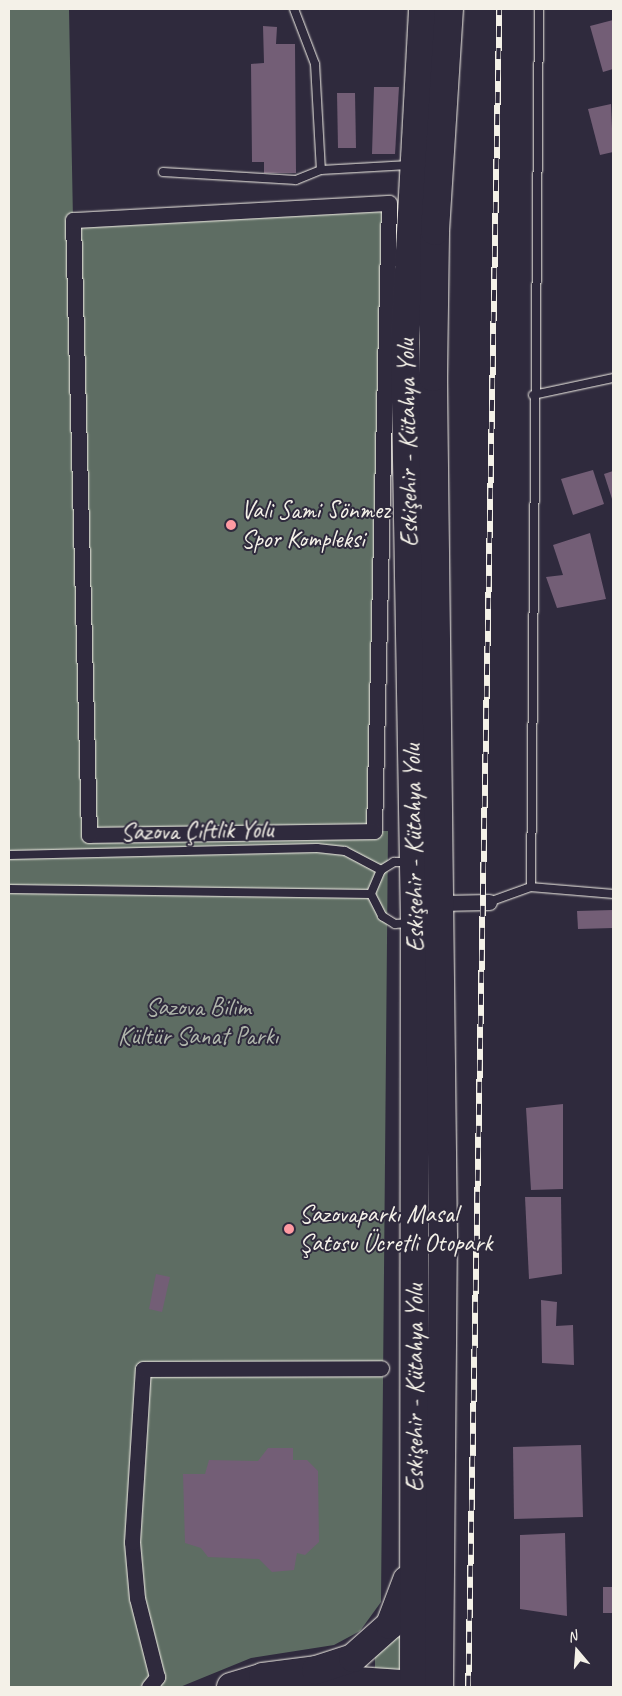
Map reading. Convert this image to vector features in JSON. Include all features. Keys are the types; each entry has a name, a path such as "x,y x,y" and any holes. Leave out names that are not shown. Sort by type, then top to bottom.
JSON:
{"highway":[{"name":"Eskişehir - Kütahya Yolu","path":"423,9 412,165 405,343 415,923 414,1537 427,1686"},
{"name":"Eskişehir - Kütahya Yolu","path":"427,1686 439,1654 443,1246 433,377 435,231 449,9"},
{"path":"231,1687 283,1675 316,1670 353,1658 390,1625 405,1593 414,1537"},
{"path":"283,1675 427,1686"}],"street":[{"path":"388,203 374,831 89,834 73,220 388,203"},
{"path":"440,903 489,902"},
{"path":"149,1687 156,1677 137,1598 132,1542 143,1369 380,1368"}],"lane":[{"path":"294,9 315,64 321,170"},
{"path":"530,887 535,642 533,395 539,9"},
{"path":"163,172 296,180 321,170 412,165"},
{"path":"533,395 613,378"},
{"name":"Sazova Çiftlik Yolu","path":"9,855 317,848 344,850 381,870"},
{"path":"414,862 394,862 381,870 371,894 382,916 395,924 415,923"},
{"path":"489,902 530,887 613,894"},
{"path":"9,889 371,894"}],"green space":[{"name":"Sazova Bilim Kültür Sanat Parkı","path":"9,9 69,9 73,220 389,203 375,831 388,831 381,1602 360,1631 334,1645 251,1658 180,1687 9,1687"},
{"path":"401,1624 402,1676 375,1676 375,1651"}],"building":[{"path":"613,20 613,69 603,72 590,26"},
{"path":"263,26 277,27 276,44 295,44 296,173 264,173 264,162 252,162 251,64 264,63"},
{"path":"374,87 399,87 395,154 372,154"},
{"path":"337,93 355,93 356,148 338,148"},
{"path":"611,104 613,152 600,155 588,109"},
{"path":"593,470 604,504 573,515 561,479"},
{"path":"613,471 613,502 604,474"},
{"path":"590,533 606,599 557,608 546,577 563,575 553,545"},
{"path":"613,910 613,928 578,929 577,911"},
{"path":"563,1104 563,1189 531,1190 526,1108"},
{"path":"525,1197 561,1197 562,1274 529,1279"},
{"path":"156,1274 170,1277 162,1312 149,1309"},
{"path":"541,1300 557,1302 556,1326 573,1325 574,1365 542,1363"},
{"path":"581,1445 583,1517 514,1519 513,1447"},
{"path":"268,1448 293,1448 293,1460 307,1460 318,1471 319,1542 305,1555 297,1553 294,1570 272,1572 259,1559 208,1557 201,1548 185,1543 183,1474 205,1474 209,1460 258,1461"},
{"path":"565,1533 567,1616 520,1609 520,1535"},
{"path":"603,1587 613,1587 613,1613 603,1613"}],"railway":[{"path":"468,1687 499,9"}],"place":[{"name":"Vali Sami Sönmez Spor Kompleksi","path":"231,525"},
{"name":"Sazovaparkı Masal Şatosu Ücretli Otopark","path":"289,1229"}]}
